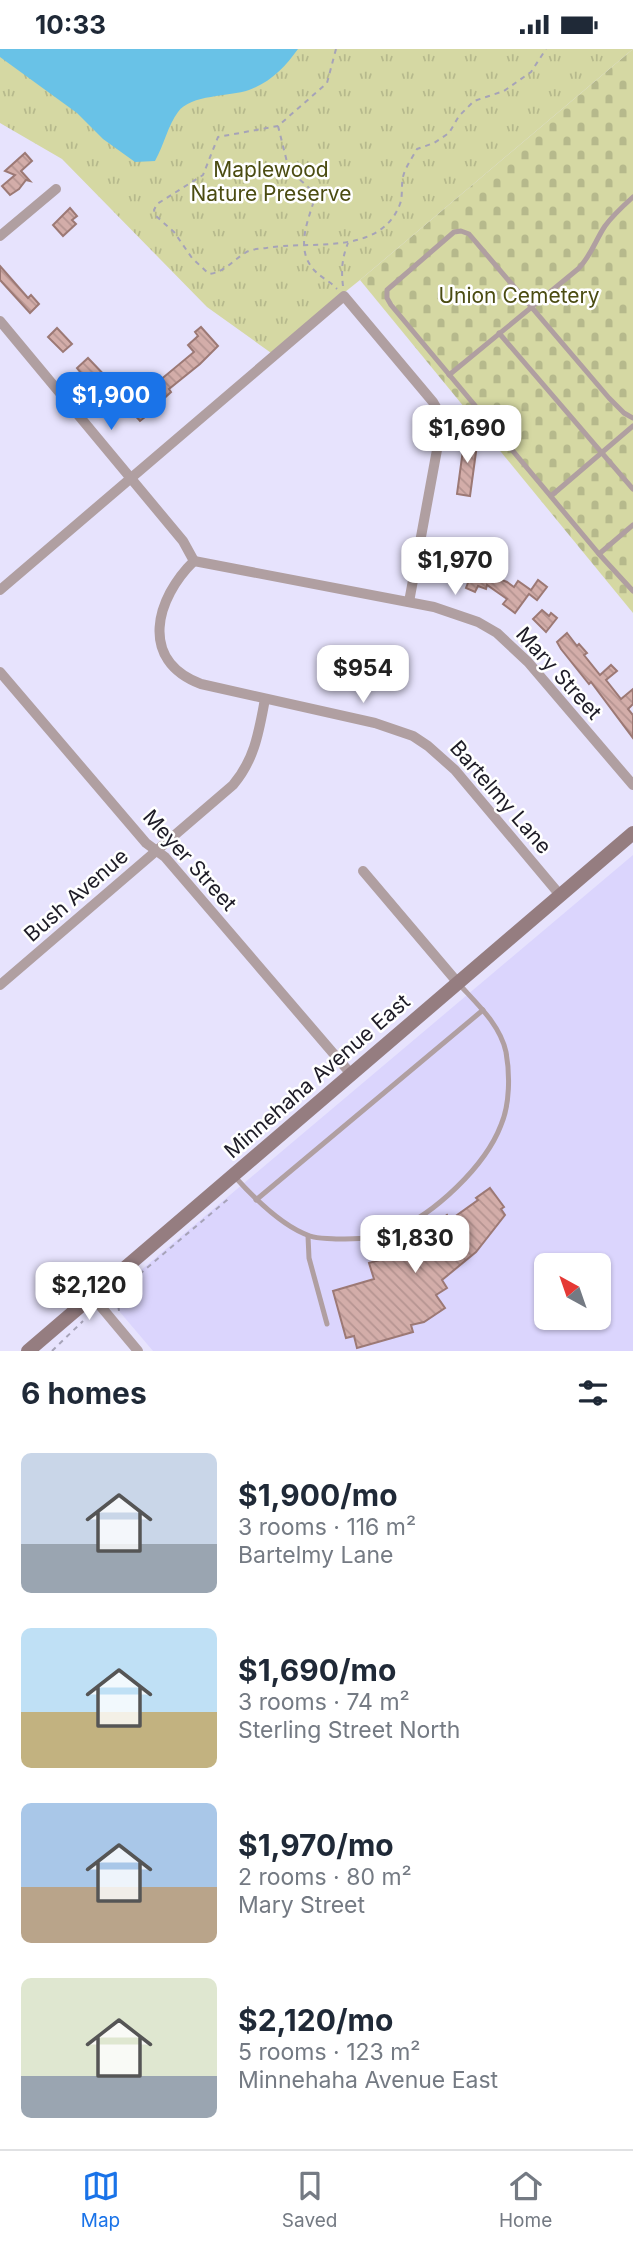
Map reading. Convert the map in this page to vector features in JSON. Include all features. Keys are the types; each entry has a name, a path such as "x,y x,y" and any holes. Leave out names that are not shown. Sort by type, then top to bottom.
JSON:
{"main road":[{"name":"Minnehaha Avenue East","path":"28,1351 633,833"}],"street":[{"path":"0,236 56,188"},
{"path":"0,590 344,296 433,402 440,414 441,428 409,602"},
{"path":"0,321 183,541 194,561"},
{"name":"Mary Street","path":"194,561 441,608 468,618 497,633 513,647 633,785"},
{"name":"Bartelmy Lane","path":"194,561 171,587 163,605 160,638 167,659 174,667 191,681 396,729 428,746 455,770 560,895"},
{"name":"Meyer Street","path":"0,672 138,833 165,857 351,1074"},
{"name":"Bush Avenue","path":"0,985 233,785 243,774 256,748 265,699"},
{"path":"363,871 458,983"},
{"path":"107,1283 107,1314"},
{"path":"92,1296 138,1351"}],"lane":[{"path":"449,375 589,258 605,226 617,211 633,198"},
{"path":"633,418 609,398 475,239 461,230 454,232 387,291 387,298 449,375 633,591"},
{"path":"499,333 633,489"},
{"path":"551,496 633,426"},
{"path":"599,554 633,525"},
{"path":"233,1175 256,1200 308,1236 348,1239 391,1233 440,1201 461,1182 489,1149 502,1125 506,1102 508,1072 505,1050 497,1030 458,983"},
{"path":"256,1200 483,1010"},
{"path":"308,1236 309,1258 327,1324"}],"path":[{"path":"336,49 327,83 278,127 218,137 203,174 157,204 154,210 156,216 174,232 192,258 209,274 218,273 233,264 246,251 349,243 368,238 386,226 400,204 403,175 417,149 434,143 449,133 459,116 474,101 504,91 531,72 546,49"},
{"path":"278,127 289,170 316,194 302,245 307,261 315,272 333,283 344,296"},
{"path":"344,296 341,270 349,243"}],"shaded area":[{"path":"633,855 633,1351 153,1351 108,1298"}],"green space":[{"name":"Maplewood Nature Preserve","path":"0,49 633,49 300,328 274,355 207,307 62,159 0,123"},
{"name":"Union Cemetery","path":"633,49 633,613 360,280"}],"water":[{"path":"0,49 298,49 277,73 257,87 201,99 184,106 171,123 155,161 135,162 103,139 77,113 0,57"}],"building":[{"path":"25,153 32,161 21,171 30,181 26,180 10,195 2,186 15,175 5,171"},
{"path":"70,208 77,216 72,220 76,224 63,236 53,225"},
{"path":"0,266 28,298 31,295 39,304 30,313 0,280"},
{"path":"201,327 218,346 169,389 171,392 159,406 140,421 131,411 139,404 136,400 146,391 149,394 161,383 159,381 194,352 188,345 198,336 195,332"},
{"path":"57,328 72,344 63,352 48,337"},
{"path":"88,358 109,380 97,390 77,368"},
{"path":"472,429 476,433 476,452 470,496 457,494 465,435"},
{"path":"452,540 468,543 463,565 514,587 518,581 531,590 538,580 547,587 537,600 529,594 515,613 503,604 507,599 487,585 486,589 478,586 475,592 466,588 469,580 442,575"},
{"path":"542,610 557,618 546,632 533,619"},
{"path":"567,633 577,646 579,644 587,653 584,655 600,675 611,665 617,671 606,680 621,699 633,689 633,704 628,709 633,715 633,738 591,682 589,684 561,649 557,642"},
{"path":"490,1188 504,1207 501,1209 505,1215 476,1252 442,1280 447,1288 436,1295 445,1308 424,1322 411,1325 413,1332 357,1348 354,1336 346,1338 333,1291 374,1279 369,1263 386,1258 385,1255 394,1252 447,1215 450,1220"}]}
